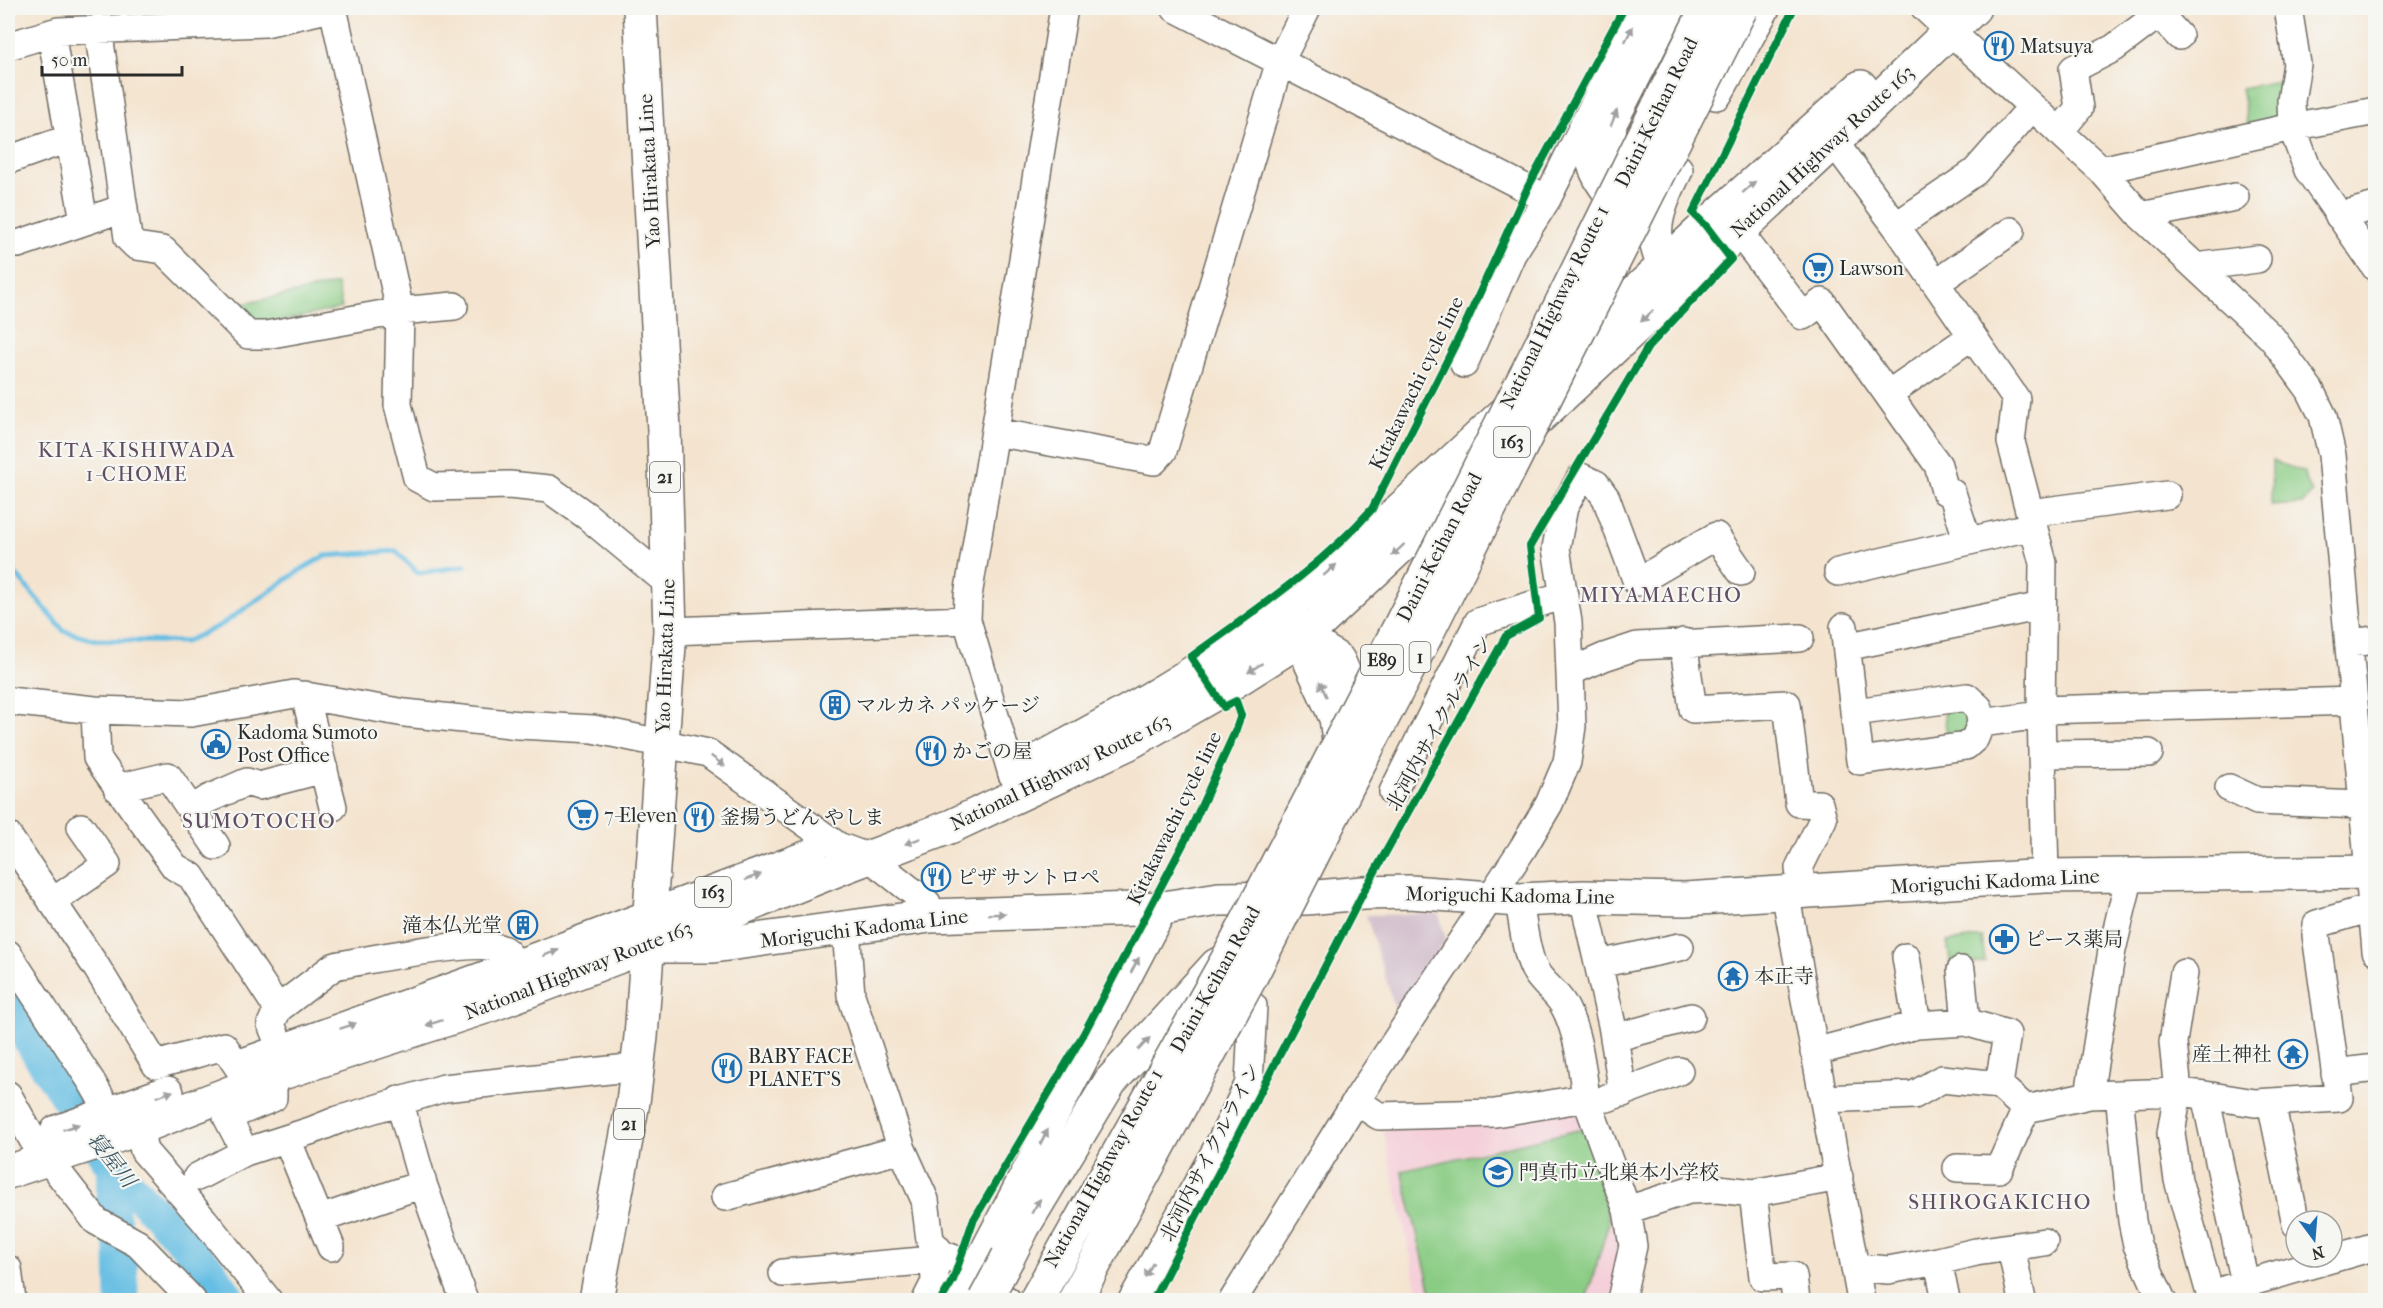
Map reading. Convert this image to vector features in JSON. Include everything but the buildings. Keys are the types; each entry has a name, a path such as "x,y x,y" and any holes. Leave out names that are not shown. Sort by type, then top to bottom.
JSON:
{"main road":[{"name":"Yao Hirakata Line","path":"596,1300 633,1102 637,1067 670,631 664,430 640,8"},
{"path":"1668,8 1610,123 1608,149 1635,221 1671,277"},
{"name":"National Highway Route 1","path":"1028,1300 1225,951 1396,624 1538,340 1698,8"},
{"name":"Daini-Keihan Road","path":"1036,1300 1241,934 1479,469 1707,8"},
{"name":"Daini-Keihan Road","path":"1075,1300 1250,978 1447,594 1741,8"},
{"name":"National Highway Route 1","path":"1081,1300 1255,982 1747,8"},
{"path":"1671,277 1655,238 1660,201 1749,30 1763,8"},
{"name":"National Highway Route 163","path":"125,1124 238,1067 275,1064 488,1006 838,846 950,803 1012,774 1148,701 1199,669 1286,608 1671,277 1738,231 1827,133 1940,16 1974,8"},
{"name":"National Highway Route 163","path":"8,1173 34,1151 125,1124 516,967 648,931 728,929 870,858 952,826 1129,743 1216,693 1304,637 1671,277 1827,133"},
{"path":"1089,1300 1253,1006 1274,958 1341,754 1336,718 1311,663 1304,637 1286,608"},
{"name":"Moriguchi Kadoma Line","path":"728,929 846,928 930,916 1164,908 1219,899 1292,898 1363,893 1410,892 1503,899 1583,897 1685,899 2045,876 2371,872"},
{"path":"978,1288 1008,1257 1023,1227 1110,1082 1292,898"}],"street":[{"path":"8,46 54,24 98,28 265,23 332,8 400,311 398,405 417,478 434,487 509,485 549,489 587,516 668,583"},
{"path":"1012,774 967,620 968,596 1064,8"},
{"path":"1175,8 1547,199"},
{"path":"996,432 1154,461 1163,451 1280,61 1306,8"},
{"path":"1464,364 1512,254 1547,199 1642,8"},
{"path":"2288,8 2298,64 2291,101 2292,127 2308,170 2376,268"},
{"path":"2059,132 2079,108 2073,69 2114,48 2159,14 2180,36"},
{"path":"1940,16 2032,107 2101,170 2141,216 2272,338 2310,390 2323,416 2332,455 2362,805 2371,872 2371,909 2376,951"},
{"path":"54,24 84,221"},
{"path":"98,28 128,238 135,246 163,250 248,335 266,335 400,311 454,306"},
{"path":"1896,226 1975,172 2032,107"},
{"path":"2101,170 2292,127 2376,111"},
{"path":"1584,123 1587,153 1595,174 1605,192 1635,221"},
{"path":"1827,133 1896,226 2016,399 2011,442 2043,563 2041,712 2045,876"},
{"path":"8,160 70,138"},
{"path":"2141,216 2235,197"},
{"path":"2339,216 2376,206"},
{"path":"18,244 124,208"},
{"path":"1738,231 1803,316 1822,302 1938,465 1945,491 1952,493 1968,541"},
{"path":"1936,283 2011,231"},
{"path":"2196,267 2257,259"},
{"path":"1888,394 1972,336"},
{"path":"1233,1300 1356,1101 1455,952 1503,899 1523,848 1549,804 1567,762 1572,726 1568,622 1556,548 1564,507 1581,477 1596,484 1606,498 1637,582 1716,536 1741,572"},
{"path":"1838,572 1968,541 2031,520 2167,495"},
{"path":"1393,792 1478,622 1564,595"},
{"path":"1854,712 1967,697 1979,708 1982,723 1975,738 1966,746 1860,761 1854,712 1850,636 2042,606"},
{"path":"670,631 967,620"},
{"path":"1570,672 1637,646 1800,638"},
{"path":"2349,643 2376,640"},
{"path":"1683,642 1693,709 1787,704 1799,803 1819,804 1823,819 1799,868 1793,892 1814,1052 1825,1099 1861,1300"},
{"path":"8,701 95,711 191,713 294,694 405,713 519,725 593,729 708,753 838,846 870,858 927,903 930,916"},
{"path":"306,695 333,807"},
{"path":"1982,723 2041,712 2354,701"},
{"path":"95,711 97,758 175,867 191,876 278,1009"},
{"path":"2042,754 2149,753"},
{"path":"191,810 208,799 247,782 259,786 324,769"},
{"path":"117,788 168,776 216,846"},
{"path":"2229,788 2256,801 2362,805"},
{"path":"52,902 107,864 81,827"},
{"path":"8,836 97,968 156,1065 224,1046 238,1067"},
{"path":"2089,1095 2112,950 2130,875"},
{"path":"1583,897 1614,1038 1623,1093"},
{"path":"1503,899 1527,943 1535,971 1554,990 1564,1005 1572,1028 1587,1101 1627,1210 1633,1246 1621,1300"},
{"path":"978,1288 1164,908"},
{"path":"2026,1109 2089,1095 2178,1092 2255,1103 2338,1098 2316,935 2317,924 2371,909"},
{"path":"846,928 851,995 902,1149 925,1200 930,1240 938,1257 935,1282 926,1300"},
{"path":"244,1152 227,1117 273,1098 275,1064 271,1024 278,1009 333,967 427,950 488,945 500,947 508,952 516,967"},
{"path":"1598,964 1680,947"},
{"path":"8,954 85,1072 144,1151 204,1220 268,1300"},
{"path":"1906,957 1917,1025"},
{"path":"1960,970 1966,1022"},
{"path":"2184,973 2174,1042 2178,1092 2171,1133 2178,1180 2209,1299 2217,1293 2284,1269"},
{"path":"1132,1300 1221,1141 1249,1083 1253,1006"},
{"path":"1614,1038 1691,1017"},
{"path":"1814,1052 1917,1025 1966,1022 2007,1034 1999,1085"},
{"path":"197,1177 244,1152 444,1088 637,1067"},
{"path":"2335,1073 2376,1068"},
{"path":"1356,1101 1379,1116 1495,1113 1587,1101 1623,1093 1679,1071"},
{"path":"1825,1099 1914,1095 1942,1079 1999,1085 2026,1109"},
{"path":"2120,1094 2132,1221 2137,1245 2162,1300"},
{"path":"8,1095 34,1151 96,1221 138,1244 192,1300"},
{"path":"2205,1095 2245,1283"},
{"path":"399,1101 423,1184 464,1300"},
{"path":"2271,1102 2293,1209"},
{"path":"1957,1168 1999,1168 2026,1109"},
{"path":"287,1138 331,1247"},
{"path":"725,1197 902,1149"},
{"path":"1627,1210 1689,1190 1752,1193 1839,1177"},
{"path":"320,1219 423,1184"},
{"path":"1752,1193 1763,1276 1793,1276 1796,1300"},
{"path":"1855,1267 1888,1270 2044,1242"},
{"path":"2344,1253 2376,1246"},
{"path":"2011,1247 2022,1300"},
{"path":"783,1273 938,1257 967,1264 978,1288"},
{"path":"1938,1261 1946,1300"},
{"path":"8,1269 12,1300"},
{"path":"958,1300 982,1286 1007,1300"}],"shaded area":[{"path":"1439,914 1446,940 1397,1015 1366,915"},
{"name":"門真市立北巣本小学校","path":"1571,1108 1583,1113 1627,1248 1612,1300 1420,1300 1383,1130 1400,1123"}],"green space":[{"path":"2289,79 2279,124 2249,130 2241,88"},
{"path":"337,284 342,308 258,326 238,305"},
{"path":"2272,461 2303,471 2312,493 2302,504 2271,506"},
{"path":"1943,707 1969,710 1968,735 1948,742"},
{"path":"1982,937 1985,962 1951,966 1947,942"},
{"name":"門真市立北巣本小学校","path":"1587,1128 1609,1222 1586,1300 1433,1300 1402,1171"}],"waterway":[{"path":"8,565 64,631 96,640 185,642 221,625 302,569 325,556 396,551 418,573 465,566"},
{"name":"寝屋川","path":"8,1008 113,1168 209,1269 230,1300"},
{"path":"113,1168 112,1209 121,1250 122,1300"}],"cycle path":[{"name":"Kitakawachi cycle line","path":"941,1300 953,1280 973,1221 1083,1035 1189,833 1235,732 1241,715 1236,701 1224,707 1191,657 1308,570 1331,551 1372,509 1465,325 1528,187 1624,8"},
{"name":"北河内サイクルライン","path":"1153,1300 1363,893 1506,636 1539,618 1530,546 1648,347 1731,259 1693,213 1794,8"}],"place":[{"name":"Matsuya","path":"1999,46"},
{"name":"Lawson","path":"1818,268"},
{"name":"マルカネ パッケージ","path":"835,705"},
{"name":"Kadoma Sumoto Post Office","path":"216,744"},
{"name":"かごの屋","path":"931,751"},
{"name":"7-Eleven","path":"583,815"},
{"name":"釜揚うどん やしま","path":"699,817"},
{"name":"ピザ サントロペ","path":"936,877"},
{"name":"滝本仏光堂","path":"523,925"},
{"name":"ピース薬局","path":"2004,939"},
{"name":"本正寺","path":"1733,976"},
{"name":"産土神社","path":"2293,1054"},
{"name":"BABY FACE PLANET'S","path":"727,1068"},
{"name":"門真市立北巣本小学校","path":"1498,1172"}],"district":[{"name":"KITA-KISHIWADA 1-CHOME","path":"137,462"},
{"name":"MIYAMAECHO","path":"1661,595"},
{"name":"SUMOTOCHO","path":"259,821"},
{"name":"SHIROGAKICHO","path":"2000,1202"}]}
